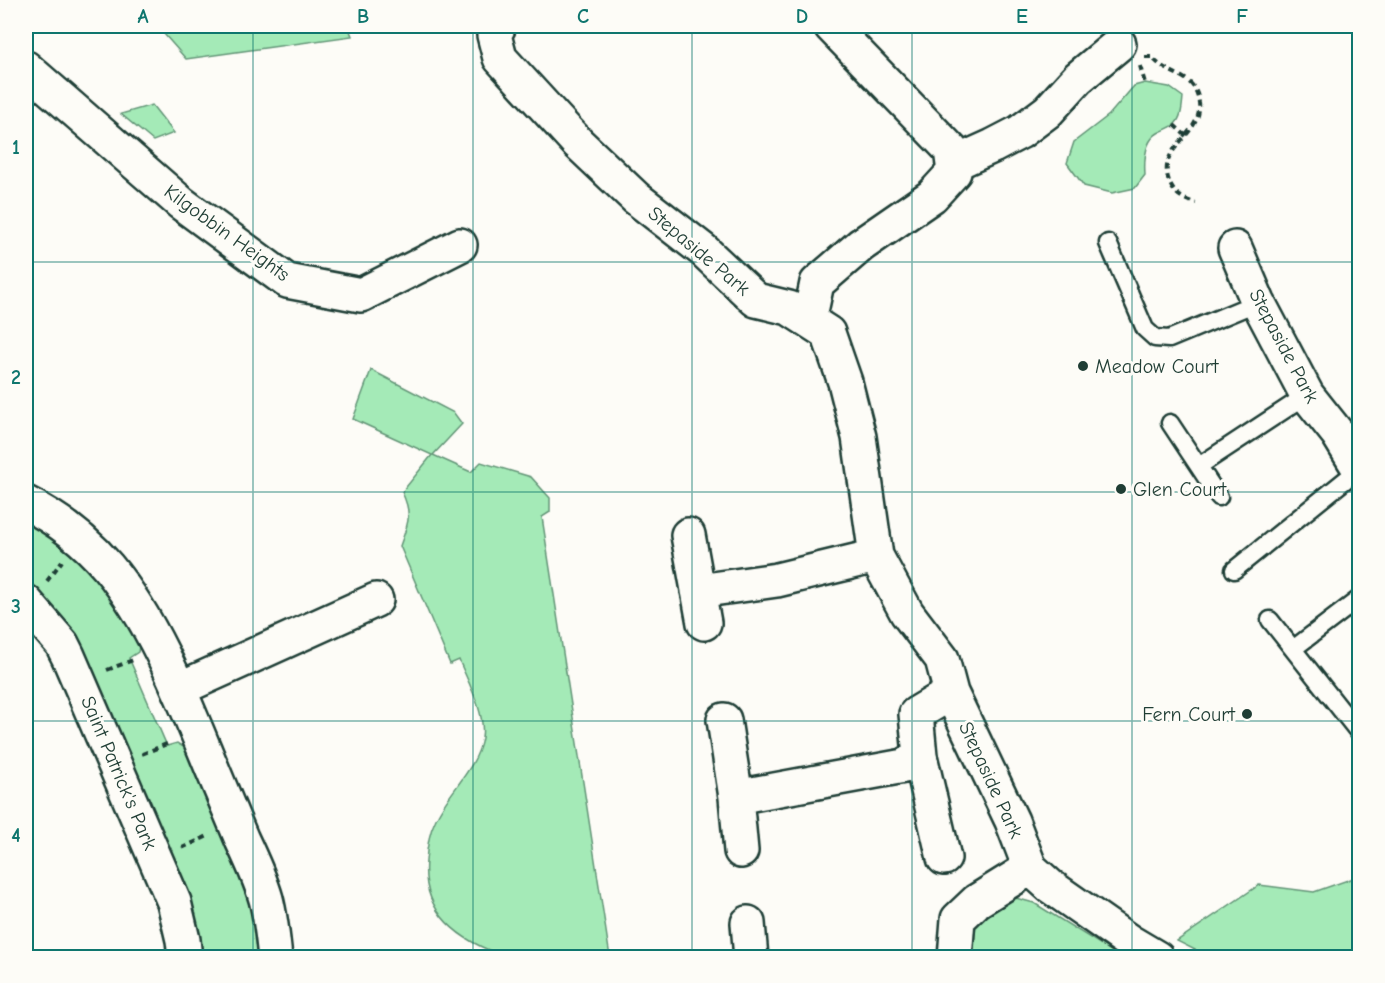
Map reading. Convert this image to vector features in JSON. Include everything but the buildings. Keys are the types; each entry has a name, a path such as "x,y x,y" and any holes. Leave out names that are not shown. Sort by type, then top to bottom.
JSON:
{"street":[{"name":"Stepaside Park","path":"499,26 494,35 500,58 578,143 628,190 703,250 756,300 789,308 828,333 859,437 876,556 907,613 942,660 951,693 1012,821 1030,868 1050,886 1121,936 1158,957"},
{"path":"809,321 817,282 861,245 932,196 954,172 951,150 831,26"},
{"path":"953,164 1020,132 1048,111 1078,78 1119,44"},
{"name":"Kilgobbin Heights","path":"26,68 181,203 287,281 360,295 460,245"},
{"name":"Stepaside Park","path":"1235,248 1258,302 1307,395 1338,434 1359,469"},
{"path":"26,503 65,526 96,554 131,599 147,627 179,689 258,874 266,898 275,957"},
{"path":"688,535 701,607 777,580 876,556"},
{"name":"Saint Patrick's Park","path":"34,595 69,656 174,902 185,957"},
{"path":"179,689 376,600"},
{"path":"944,858 920,756 916,714 951,693"},
{"path":"724,720 736,797 741,851"},
{"path":"736,797 904,766 920,756"},
{"path":"955,957 958,919 976,901 1030,868"},
{"path":"748,923 751,957"}],"lane":[{"path":"1108,243 1145,329 1155,338 1168,339 1258,302"},
{"path":"1198,466 1307,395"},
{"path":"1170,423 1219,497"},
{"path":"1234,570 1359,469"},
{"path":"1293,649 1359,598"},
{"path":"1270,620 1359,734"}],"path":[{"path":"1145,83 1140,70 1140,58 1152,57 1157,64 1184,77 1197,93 1199,112 1195,124 1177,144 1166,167 1167,176 1176,194 1196,203"},
{"path":"1174,125 1186,136"},
{"path":"34,595 67,555"},
{"path":"99,674 138,658"},
{"path":"135,757 176,739"},
{"path":"175,851 235,824"}],"green space":[{"path":"157,26 348,26 352,36 186,59"},
{"path":"1145,83 1169,87 1183,97 1179,118 1175,124 1158,133 1150,141 1145,158 1145,175 1135,188 1112,193 1084,186 1067,163 1074,142 1109,115 1134,86"},
{"path":"152,105 174,133 153,141 121,114"},
{"path":"371,370 454,413 462,424 433,455 471,472 481,462 531,477 550,498 550,512 542,517 610,957 510,958 461,935 438,912 430,897 426,880 426,861 431,830 440,811 474,760 483,729 479,709 459,660 450,664 400,546 408,519 402,492 432,455 353,419"},
{"path":"26,514 76,548 144,644 139,646 138,652 129,658 167,746 177,743 190,751 245,875 264,957 196,957 26,590"},
{"path":"1359,876 1359,957 1209,957 1177,941 1259,885 1314,892"},
{"path":"1004,895 1034,903 1121,957 965,958 977,922"}],"place":[{"name":"Meadow Court","path":"1083,366"},
{"name":"Glen Court","path":"1121,489"},
{"name":"Fern Court","path":"1247,714"}]}
